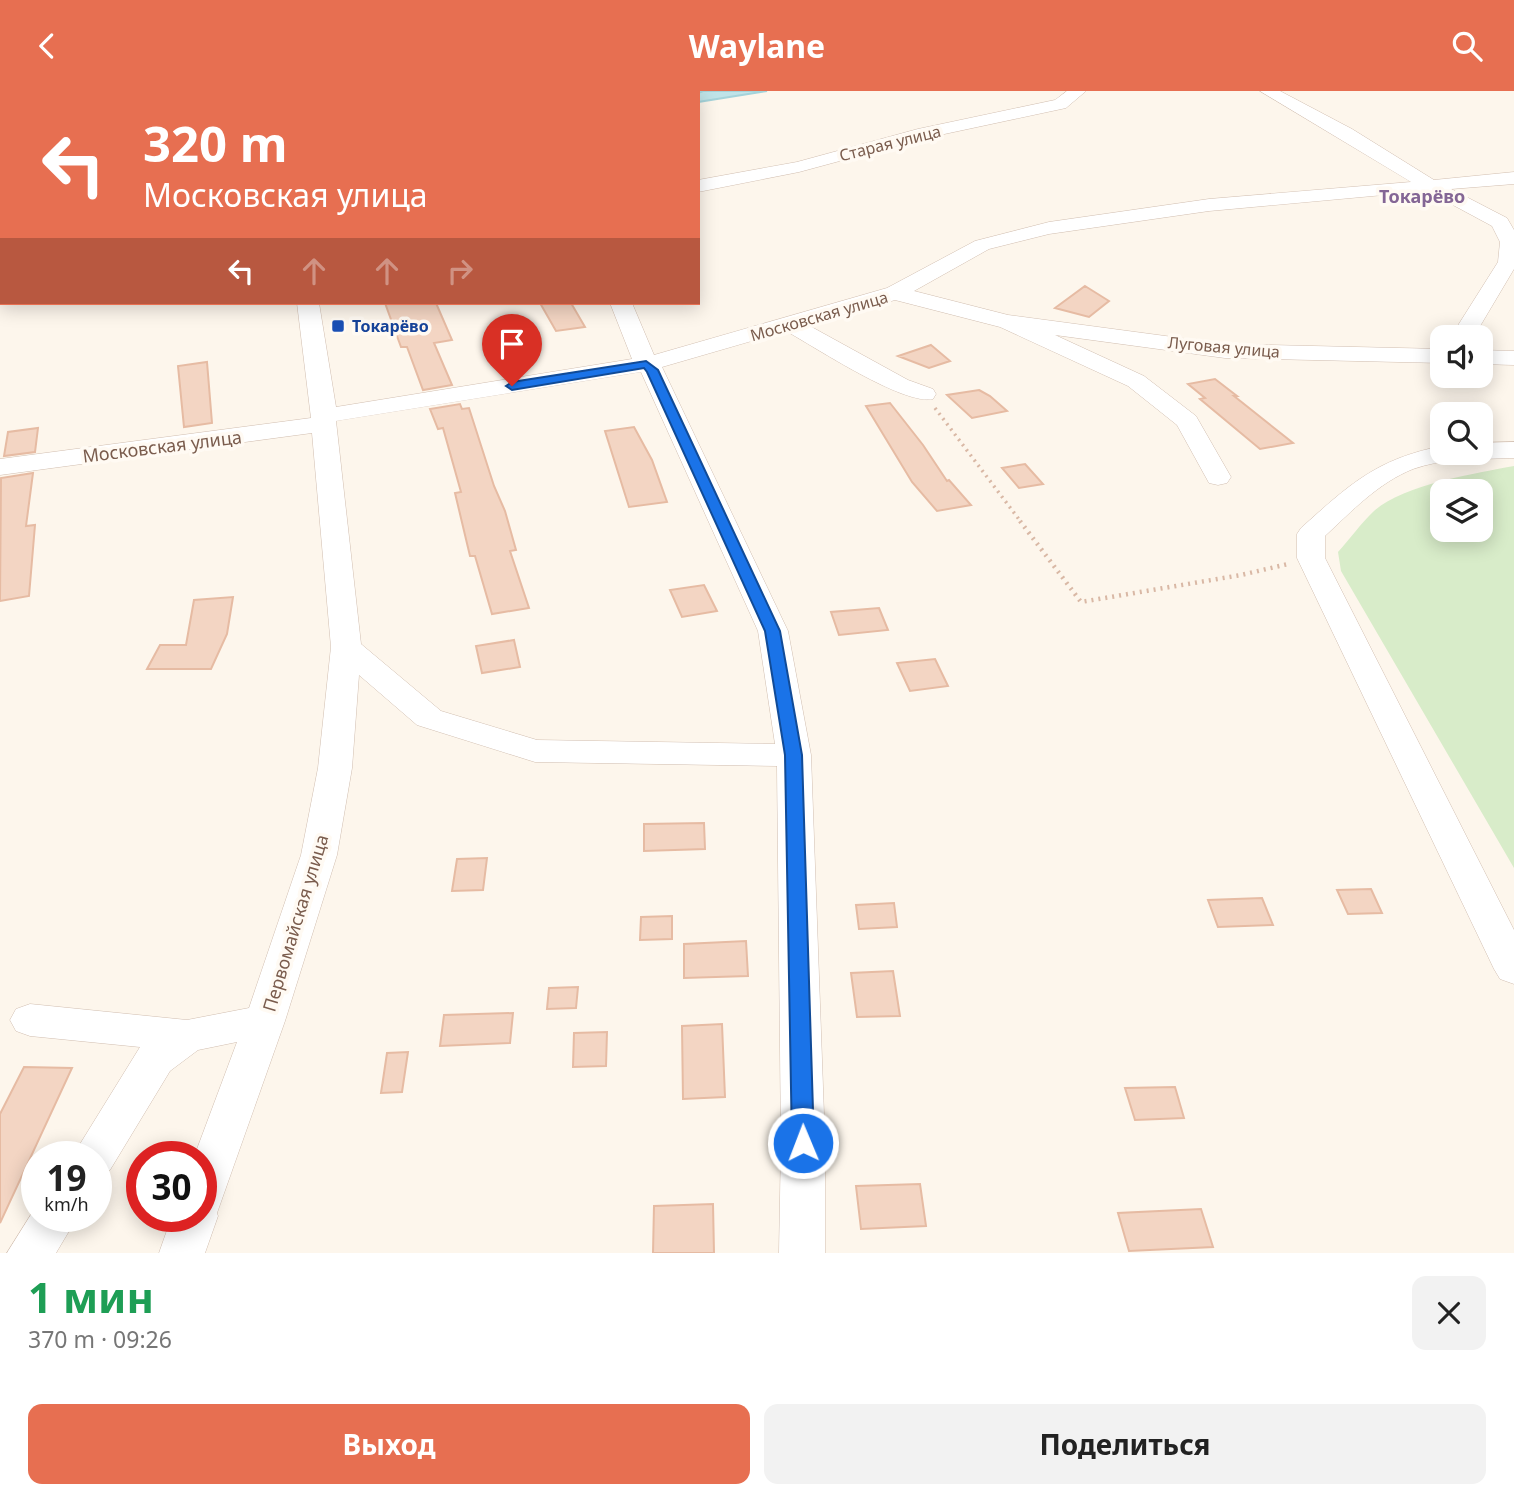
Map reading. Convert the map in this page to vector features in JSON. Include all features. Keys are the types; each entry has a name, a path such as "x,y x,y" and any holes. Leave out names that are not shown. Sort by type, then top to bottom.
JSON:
{"street":[{"name":"Старая улица","path":"700,186 799,167 918,134 1060,104 1078,91"},
{"path":"1268,91 1346,132 1431,186 1500,222 1510,242 1508,262 1469,325"},
{"name":"Московская улица","path":"0,467 325,420 646,364 792,325 895,293 982,245 1049,228 1209,205 1514,178"},
{"path":"895,293 1008,322 1136,381 1187,421 1218,477"},
{"name":"Первомайская улица","path":"217,1154 265,1021 319,855 335,768 346,647 324,450 325,420 308,305"},
{"path":"622,305 646,364 652,370 773,631 794,755 803,1143 802,1253"},
{"name":"Луговая улица","path":"1008,322 1225,351 1430,356"},
{"path":"792,325 900,385 924,394"},
{"path":"1493,357 1514,358"},
{"path":"1493,451 1514,450"},
{"path":"1430,456 1392,467 1362,487 1311,534 1311,558 1514,969"},
{"path":"346,647 429,718 535,751 794,755"},
{"path":"30,1020 187,1036 265,1021"},
{"path":"104,1141 155,1059 187,1036"},
{"path":"30,1253 44,1232"},
{"path":"182,1253 189,1232"}],"path":[{"path":"924,394 1081,602 1241,575 1311,558"}],"green space":[{"path":"1514,466 1514,868 1341,571 1338,552 1374,511 1402,494 1430,485 1430,542 1493,542 1493,479 1450,479"}],"water":[{"path":"703,91 767,91 700,102 700,92"}],"building":[{"path":"1085,286 1109,301 1089,317 1055,308"},
{"path":"386,305 437,305 452,340 434,343 452,385 423,390 407,347 401,347"},
{"path":"541,305 572,305 585,327 556,331"},
{"path":"931,345 950,361 929,368 898,356"},
{"path":"207,362 212,423 184,427 178,366"},
{"path":"1215,379 1293,443 1260,449 1200,399 1205,398 1188,384"},
{"path":"979,390 1007,411 972,418 947,395"},
{"path":"890,403 947,481 949,480 971,505 937,511 912,482 866,406"},
{"path":"460,404 462,409 469,408 494,486 505,511 516,550 510,551 529,608 492,614 475,556 470,556 455,493 461,492 443,428 438,429 430,409"},
{"path":"634,427 652,460 667,502 629,507 605,431"},
{"path":"38,428 35,452 4,456 8,432"},
{"path":"1025,464 1043,484 1019,488 1002,468"},
{"path":"33,473 26,526 35,525 29,596 0,601 1,478"},
{"path":"704,585 717,611 682,617 670,590"},
{"path":"233,597 227,634 211,669 147,669 160,645 186,645 194,600"},
{"path":"879,608 888,630 839,635 831,612"},
{"path":"514,640 520,667 482,673 476,646"},
{"path":"935,659 948,686 910,691 897,663"},
{"path":"704,823 705,849 644,851 644,824"},
{"path":"487,858 483,890 452,891 457,859"},
{"path":"1371,889 1382,913 1348,914 1337,890"},
{"path":"1262,898 1273,925 1218,927 1208,900"},
{"path":"894,903 897,927 859,929 856,905"},
{"path":"672,916 672,939 640,940 641,917"},
{"path":"746,941 748,976 684,978 684,944"},
{"path":"893,971 900,1016 857,1017 851,973"},
{"path":"578,987 576,1008 547,1009 549,988"},
{"path":"513,1013 510,1043 440,1046 444,1015"},
{"path":"722,1024 725,1097 683,1099 682,1026"},
{"path":"607,1032 606,1066 573,1067 574,1033"},
{"path":"408,1052 402,1092 381,1093 387,1053"},
{"path":"24,1067 72,1068 38,1141 21,1141 21,1178 0,1223 0,1114"},
{"path":"1175,1087 1184,1118 1135,1120 1125,1088"},
{"path":"920,1184 926,1226 861,1229 856,1186"},
{"path":"713,1204 714,1253 653,1253 654,1206"},
{"path":"1201,1209 1213,1247 1129,1251 1118,1213"}],"place":[{"name":"Токарёво","path":"338,326"}],"district":[{"name":"Токарёво","path":"1422,196"}],"route":[{"path":"512,386 646,364 652,370 773,631 794,755 803,1143"}]}
